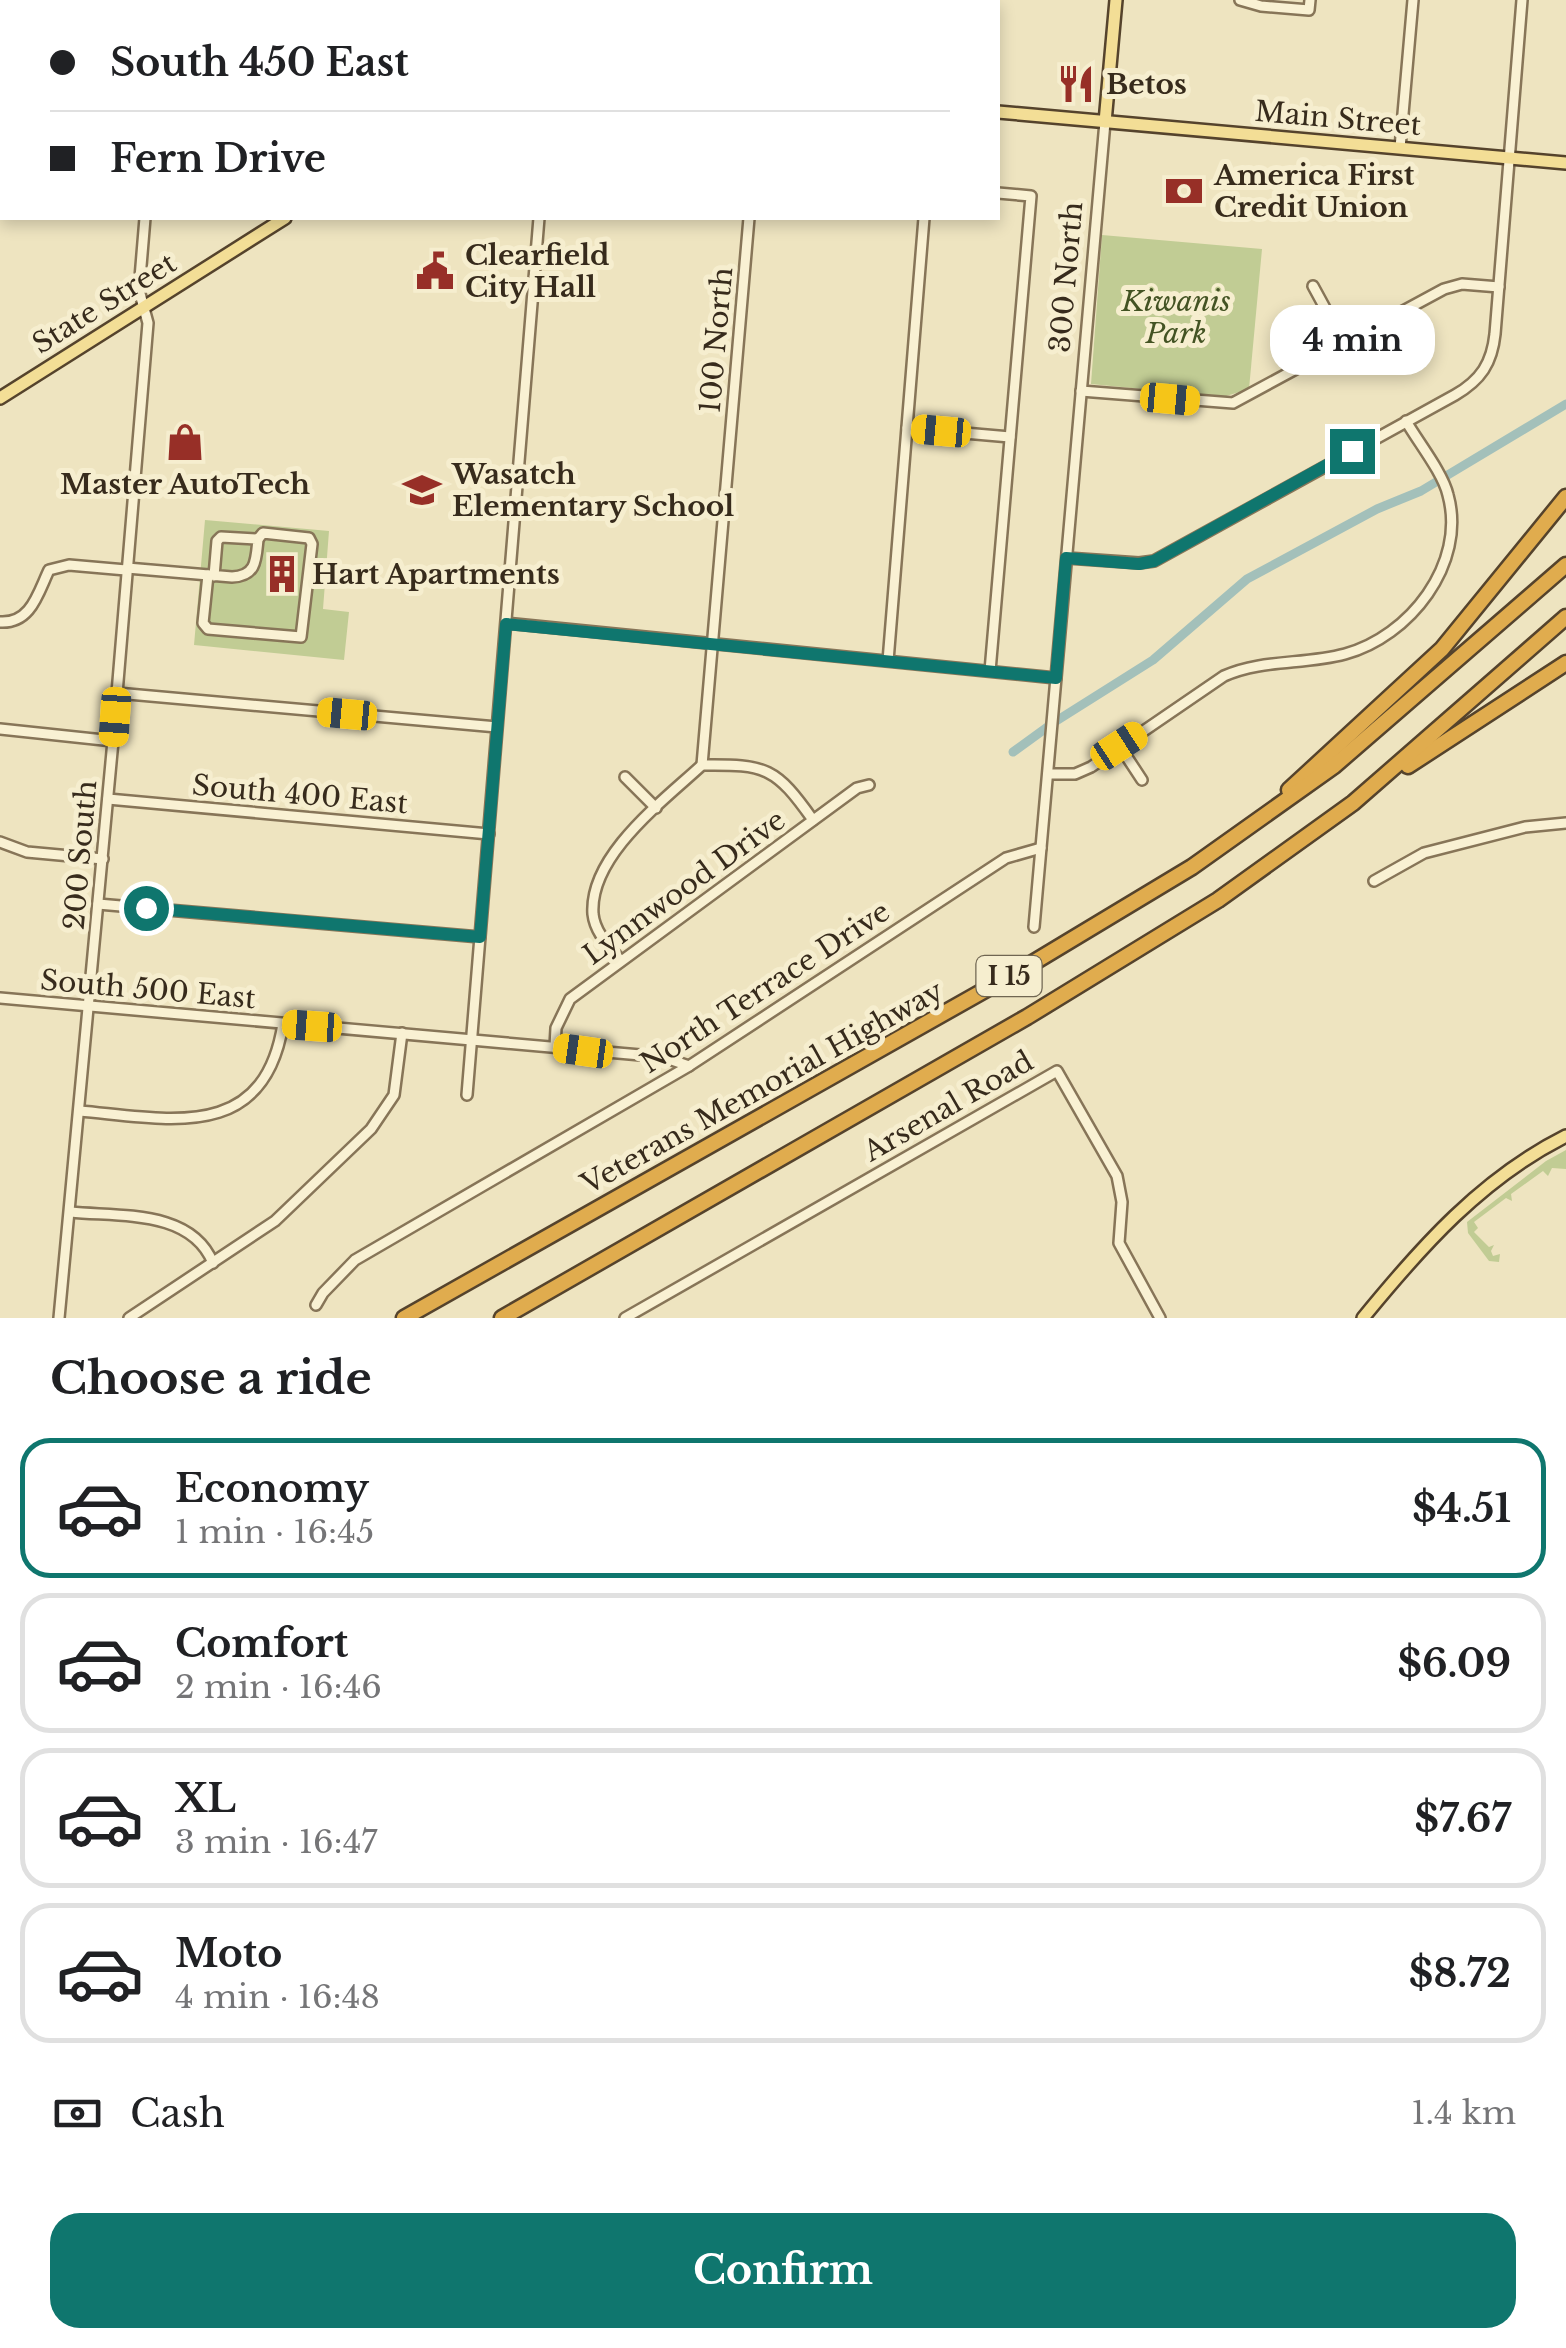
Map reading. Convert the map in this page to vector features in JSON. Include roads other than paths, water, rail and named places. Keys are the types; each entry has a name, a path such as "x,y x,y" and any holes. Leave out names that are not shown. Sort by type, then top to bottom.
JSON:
{"highway":[{"path":"1242,832 1442,649 1566,497"},
{"name":"Veterans Memorial Highway","path":"404,1318 1031,964 1192,867 1334,766 1566,565"},
{"name":"I 15","path":"502,1318 1027,1018 1218,900 1353,802 1566,617"},
{"path":"1353,802 1566,662"}],"main road":[{"name":"300 North","path":"1105,122 1116,0"},
{"name":"Main Street","path":"1000,112 1566,163"},
{"name":"State Street","path":"0,398 282,220"},
{"path":"1362,1318 1457,1212 1566,1136"}],"street":[{"path":"1240,0 1261,6 1309,5"},
{"path":"1400,148 1414,0"},
{"path":"1066,558 1139,564 1154,561 1468,387 1488,364 1494,344 1522,0"},
{"name":"300 North","path":"1034,927 1105,122"},
{"path":"990,671 1031,196 1000,193"},
{"name":"200 South","path":"59,1318 148,323 138,290 145,220"},
{"path":"468,1095 538,220"},
{"name":"100 North","path":"702,765 749,220"},
{"path":"888,661 924,220"},
{"path":"1313,286 1344,344"},
{"path":"1080,391 1233,403 1448,286 1499,287"},
{"path":"1048,774 1076,774 1224,676 1244,668 1349,654 1378,641 1415,611 1431,589 1449,544 1451,518 1445,487 1406,421"},
{"path":"907,428 1010,437"},
{"path":"0,622 28,613 49,570 69,565 211,576 239,577 252,571 256,564 262,532 309,538 312,544 301,636 208,629 204,623 211,576 218,541 258,539"},
{"path":"506,624 1056,678"},
{"path":"117,693 497,727"},
{"path":"0,729 113,742"},
{"path":"1119,746 1142,780"},
{"path":"621,961 600,935 593,915 596,885 604,863 702,765 738,764 769,770 788,785 814,820"},
{"path":"625,777 656,808"},
{"name":"Lynnwood Drive","path":"554,1047 556,1028 570,999 857,788 869,785"},
{"name":"South 400 East","path":"108,799 488,834"},
{"path":"1374,881 1424,854 1524,827 1566,823"},
{"path":"0,842 27,852 102,859"},
{"name":"North Terrace Drive","path":"316,1305 355,1260 689,1066 1006,858 1042,848"},
{"path":"98,904 480,937"},
{"name":"South 500 East","path":"0,998 663,1057 689,1066"},
{"path":"80,1111 186,1120 216,1114 249,1094 270,1070 279,1048 282,1024"},
{"path":"129,1318 274,1221 372,1130 394,1095 402,1033"},
{"name":"Arsenal Road","path":"624,1318 1057,1071 1118,1176 1122,1202 1119,1243 1160,1318"},
{"path":"71,1212 181,1226 196,1236 213,1263"}],"waterway":[{"path":"1013,752 1153,660 1247,579 1377,509 1421,491 1566,404"}],"place":[{"name":"Betos","path":"1076,84"},
{"name":"America First Credit Union","path":"1184,191"},
{"name":"Clearfield City Hall","path":"435,271"},
{"name":"Master AutoTech","path":"185,442"},
{"name":"Wasatch Elementary School","path":"422,490"},
{"name":"Hart Apartments","path":"282,574"}],"park label":[{"name":"Kiwanis Park","path":"1176,317"}]}
